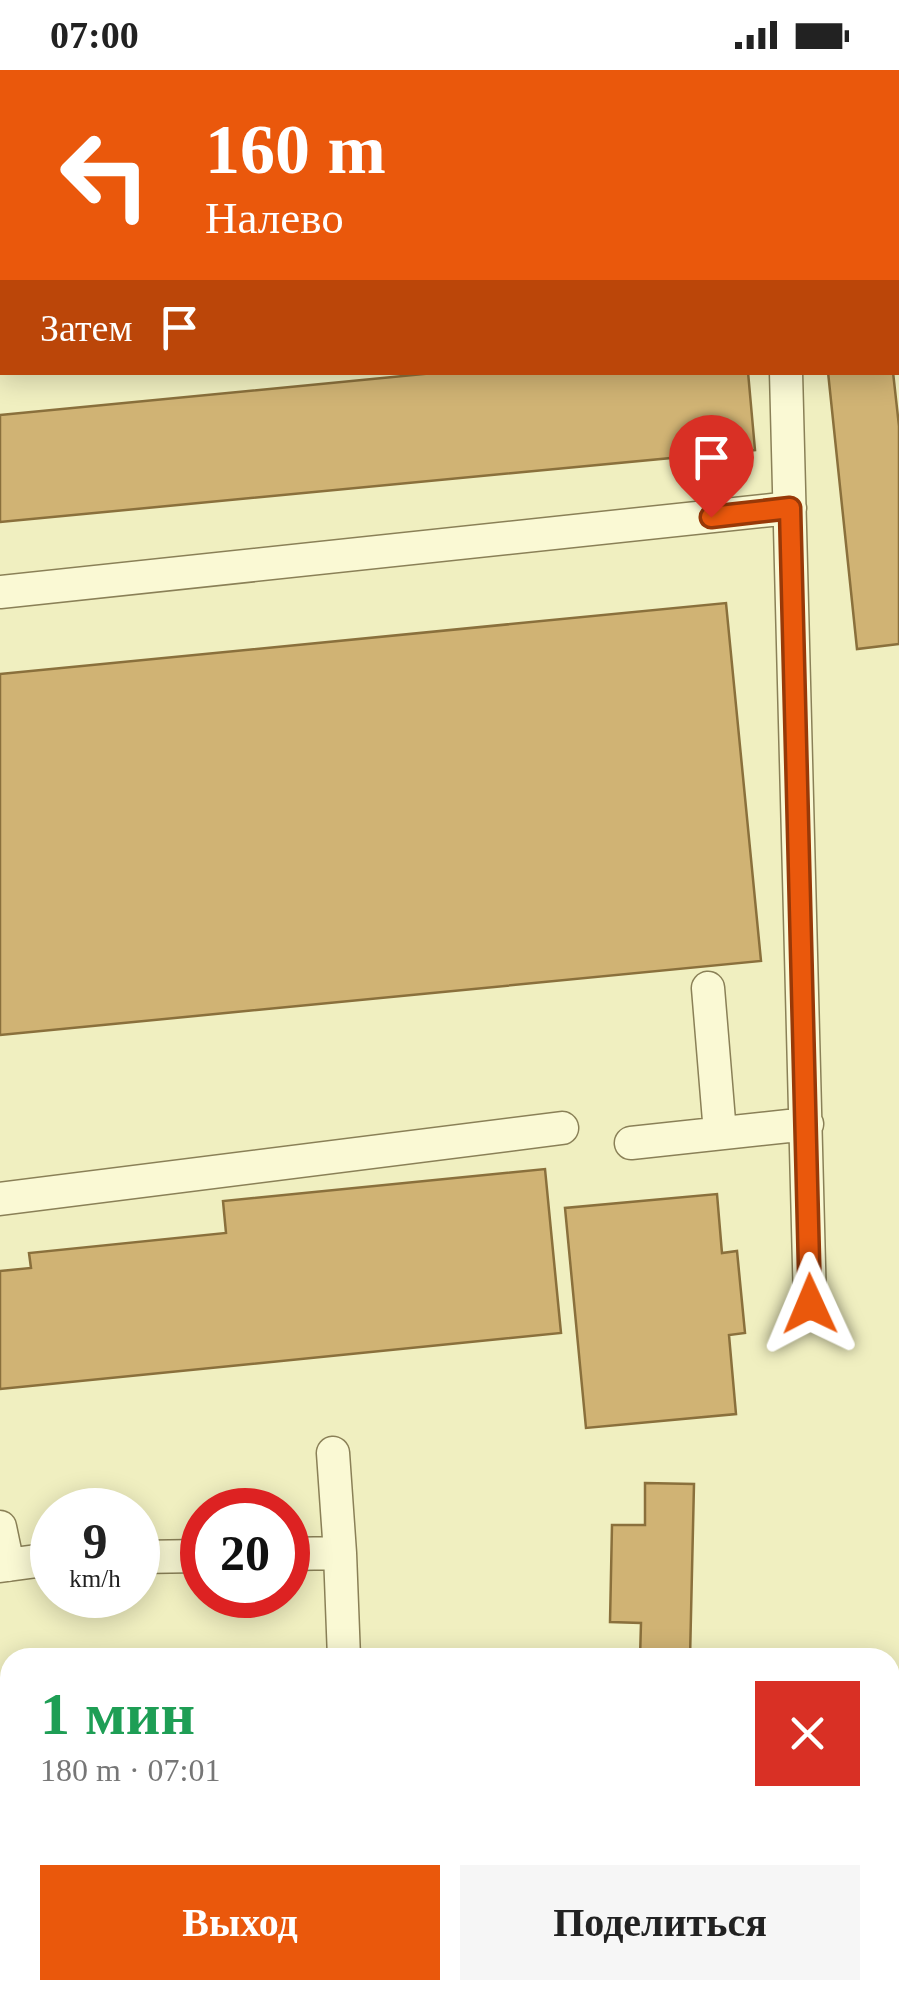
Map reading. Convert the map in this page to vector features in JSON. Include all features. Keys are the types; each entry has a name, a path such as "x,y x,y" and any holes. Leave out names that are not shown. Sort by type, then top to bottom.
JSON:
{"lane":[{"path":"786,375 810,1304"},
{"path":"0,592 790,508"},
{"path":"708,988 720,1134"},
{"path":"631,1143 807,1124"},
{"path":"0,1198 562,1128"},
{"path":"333,1453 344,1648"},
{"path":"0,1527 4,1566 30,1562"},
{"path":"310,1554 340,1553"}],"building":[{"path":"413,375 748,375 755,450 0,522 0,415"},
{"path":"828,375 893,375 899,426 899,644 857,649"},
{"path":"726,603 761,961 0,1035 0,674"},
{"path":"545,1169 561,1333 0,1389 0,1271 31,1268 29,1253 226,1233 223,1201"},
{"path":"717,1194 722,1253 737,1251 745,1333 729,1335 736,1414 586,1428 565,1208"},
{"path":"645,1483 694,1484 690,1648 640,1648 641,1623 610,1622 612,1525 645,1525"}],"route":[{"path":"711,517 790,508 810,1304"}]}
